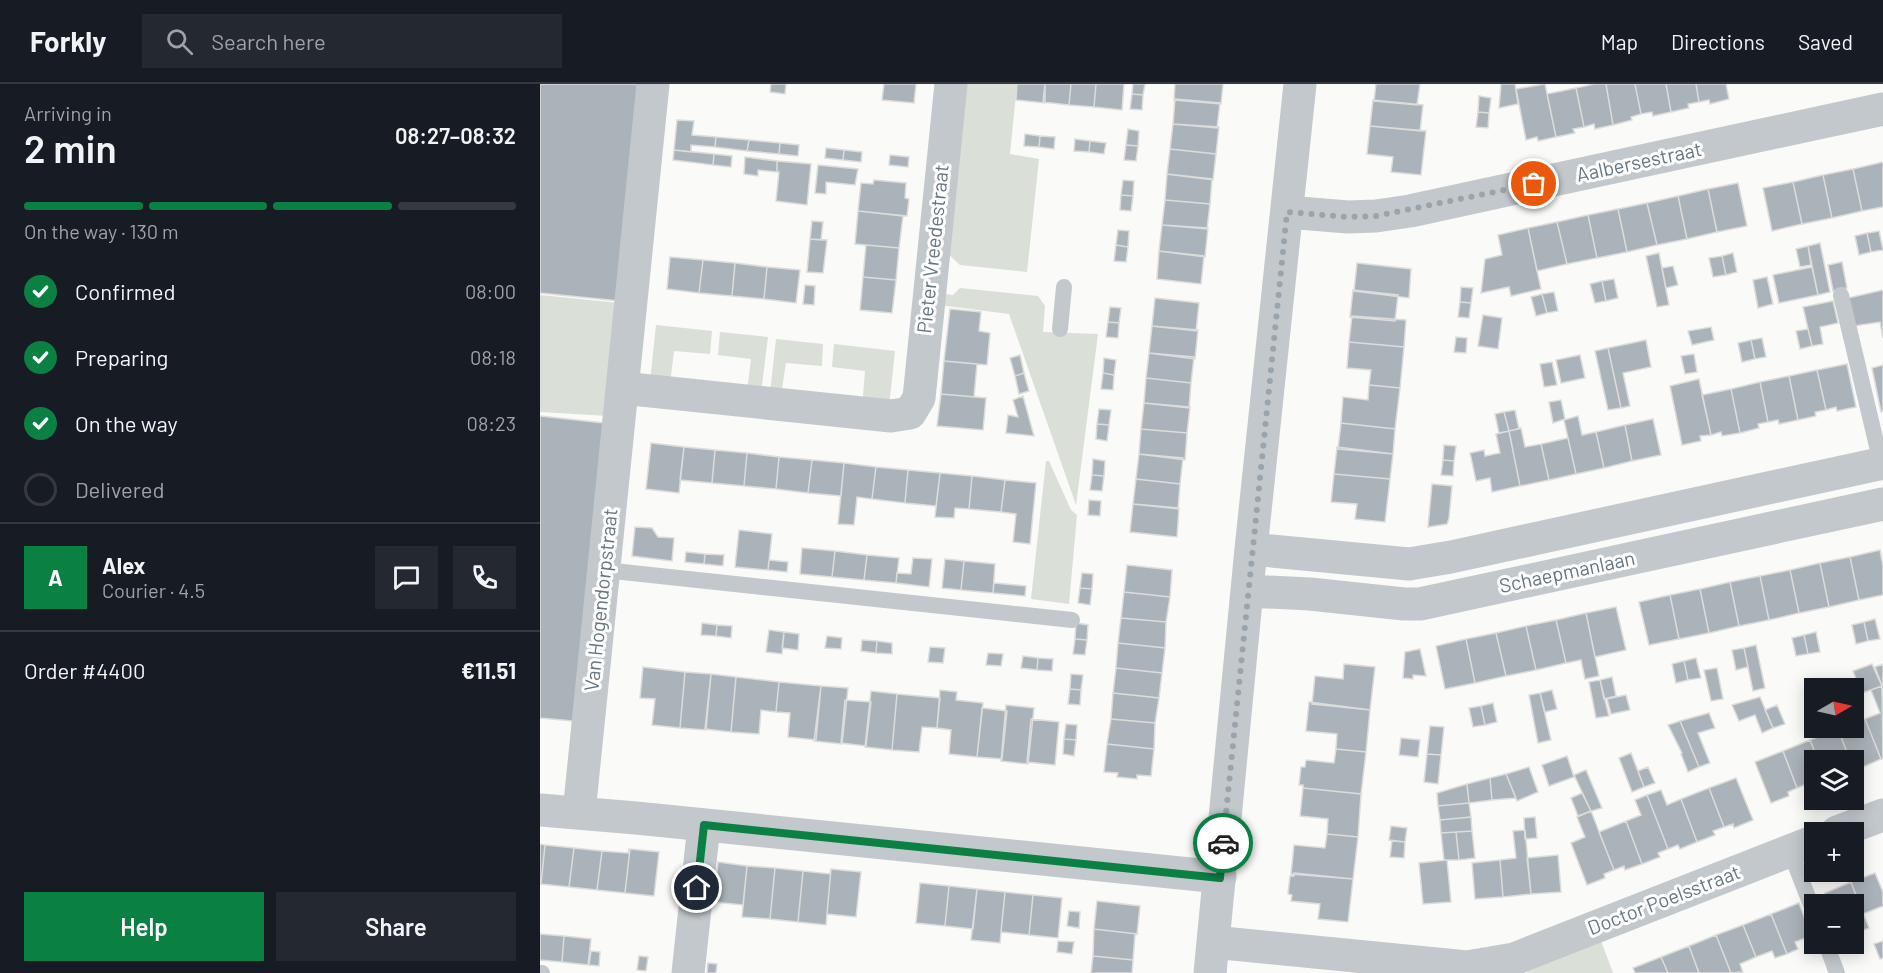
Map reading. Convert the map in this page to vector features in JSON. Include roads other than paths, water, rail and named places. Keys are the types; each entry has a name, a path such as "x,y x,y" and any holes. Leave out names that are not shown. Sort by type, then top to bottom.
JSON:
{"street":[{"name":"Van Hogendorpstraat","path":"579,813 653,84"},
{"name":"Pieter Vreedestraat","path":"622,388 891,416 910,412 919,398 951,84"},
{"path":"1212,958 1251,549 1300,84"},
{"name":"Aalbersestraat","path":"1287,212 1348,217 1410,211 1883,109"},
{"name":"Schaepmanlaan","path":"1251,549 1408,564 1462,555 1882,463"},
{"name":"Schaepmanlaan","path":"1247,591 1420,604 1883,504"},
{"path":"540,810 1220,878"},
{"path":"1863,822 1883,814"},
{"path":"688,973 704,825"},
{"name":"Doctor Poelsstraat","path":"1212,958 1467,967 1513,966 1612,921 1803,846"}],"lane":[{"path":"1060,329 1064,287"},
{"path":"1841,295 1882,463"},
{"path":"604,570 1072,620"},
{"path":"1803,846 1811,894"},
{"path":"1830,954 1837,973"}]}
